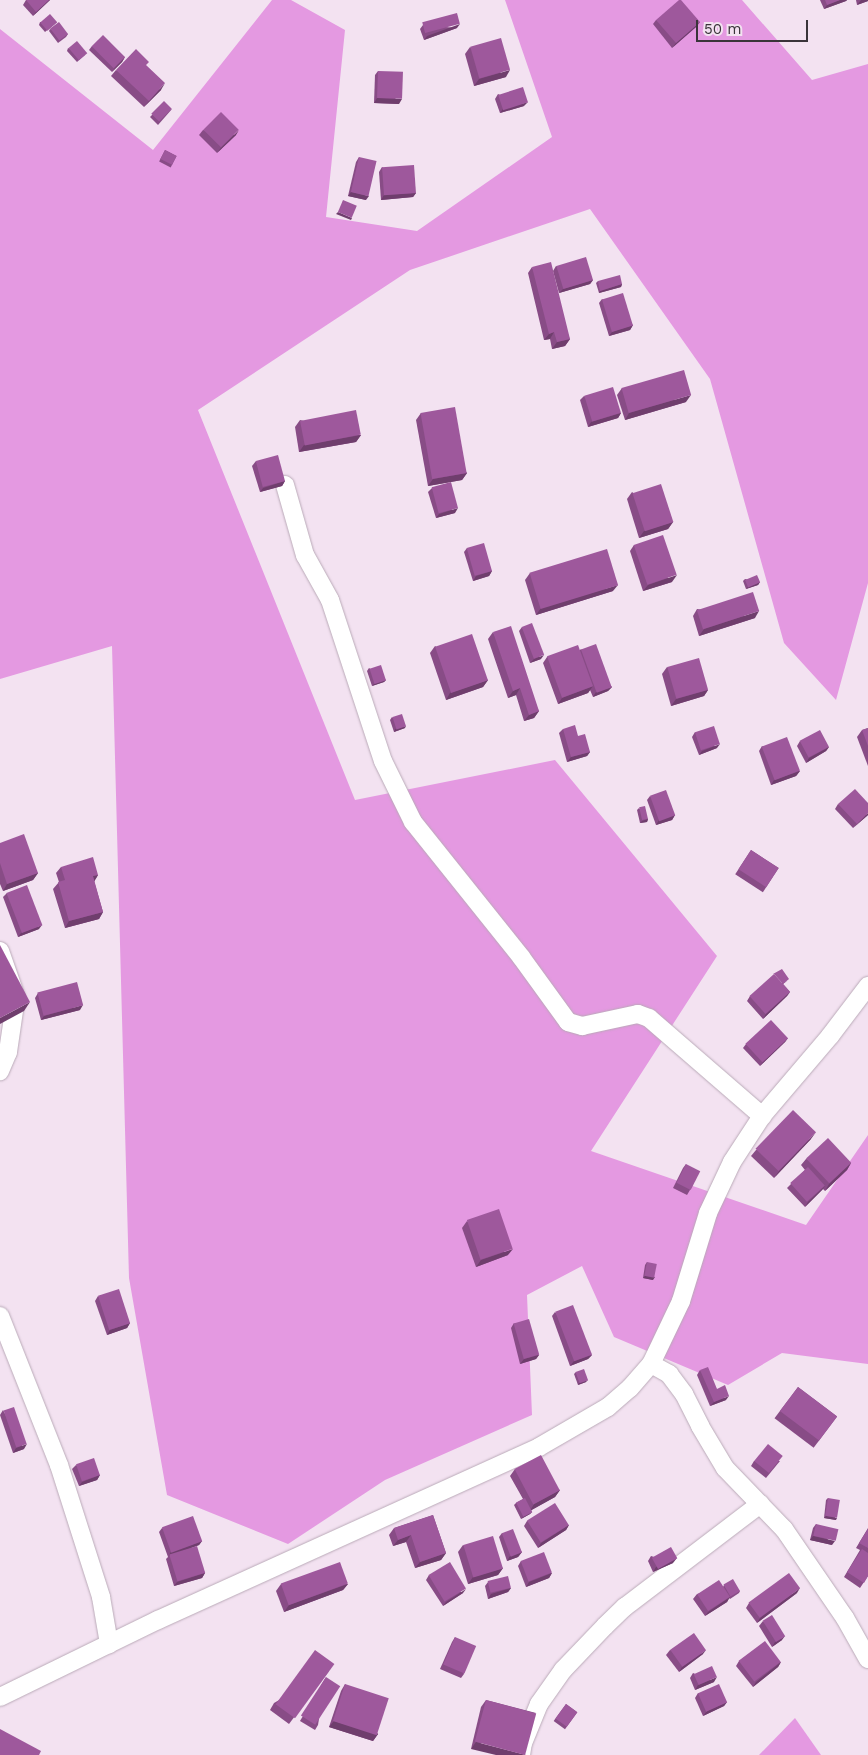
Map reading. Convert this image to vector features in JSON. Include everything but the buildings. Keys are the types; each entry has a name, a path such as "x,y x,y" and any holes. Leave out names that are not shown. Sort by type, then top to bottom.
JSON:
{"street":[{"path":"285,486 305,555 330,600 383,761 413,822 521,957 568,1022 582,1026 638,1014 649,1018 762,1116"},
{"path":"0,951 16,997 8,1052 0,1070"},
{"path":"0,1697 108,1644 539,1446 608,1407 630,1388 651,1364 682,1301 708,1213 732,1162 762,1116 830,1036 868,986"},
{"path":"0,1316 59,1465 101,1597 108,1644"},
{"path":"651,1364 669,1374 684,1394 700,1426 725,1468 790,1537 845,1618 868,1659"},
{"path":"522,1755 523,1744 539,1704 564,1670 605,1626 625,1607 760,1504"}],"shaded area":[{"path":"272,0 291,0 345,30 326,217 417,231 552,137 505,0 742,0 812,80 868,64 868,583 836,700 784,643 710,379 590,209 410,270 198,410 355,800 555,760 717,956 591,1151 806,1225 868,1135 868,1364 782,1353 728,1385 614,1337 582,1266 527,1295 532,1415 385,1480 288,1544 167,1495 129,1278 112,646 0,679 0,29 153,150"},
{"path":"795,1718 821,1755 759,1755"}]}
